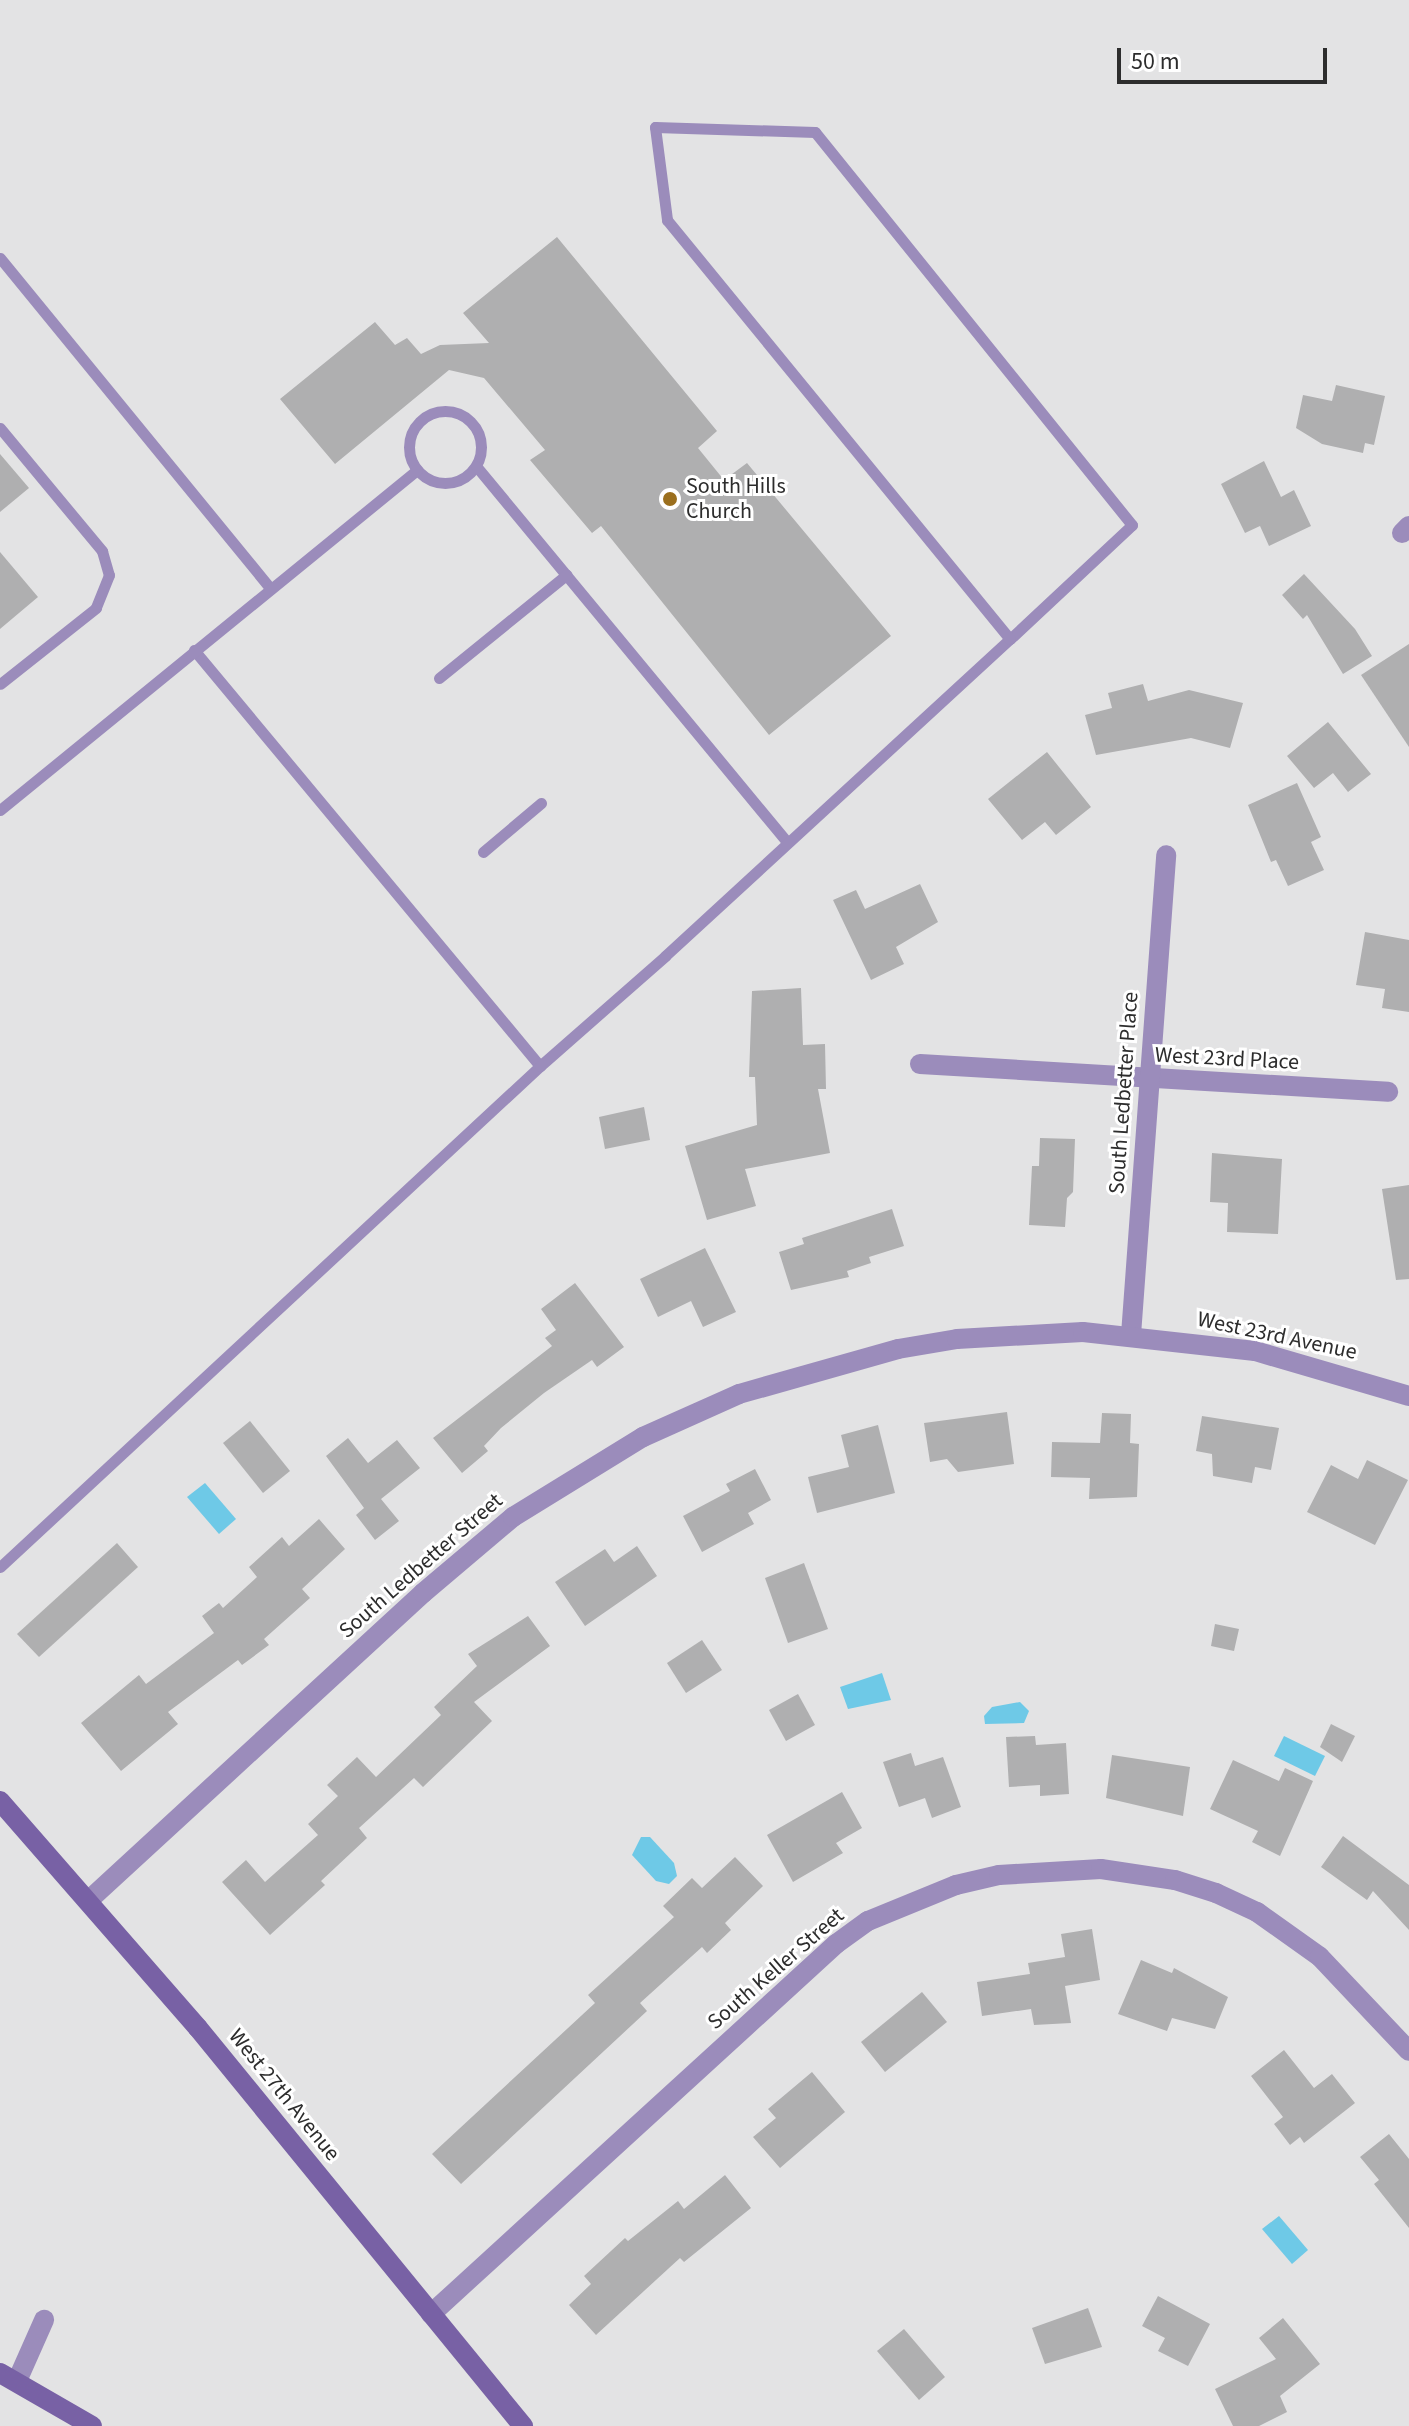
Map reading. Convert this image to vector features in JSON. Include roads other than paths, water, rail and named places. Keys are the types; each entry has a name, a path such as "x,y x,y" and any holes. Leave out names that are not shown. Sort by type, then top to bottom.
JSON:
{"main road":[{"name":"West 27th Avenue","path":"0,1801 88,1901 523,2426"},
{"path":"9,2377 92,2426"}],"street":[{"name":"South Ledbetter Place","path":"1131,1335 1166,855"},
{"name":"West 23rd Place","path":"920,1064 1388,1092"},
{"name":"South Ledbetter Street","path":"88,1901 466,1555 564,1482 643,1437 792,1375 898,1349 1030,1333 1131,1335"},
{"name":"West 23rd Avenue","path":"1131,1335 1281,1357 1409,1396"},
{"name":"South Keller Street","path":"431,2314 812,1964 868,1921 927,1895 1030,1871 1135,1872 1216,1893 1257,1912 1320,1957 1409,2051"},
{"path":"9,2377 44,2320"}],"lane":[{"path":"0,1567 540,1066 1010,639 1132,525 815,132 655,127 667,220 1010,639"},
{"path":"0,258 270,588"},
{"path":"439,411 463,415 472,423 481,444 476,466 447,483 417,470 411,459 411,434 417,424 439,411"},
{"path":"0,428 102,551 109,575 96,608 0,684"},
{"path":"476,466 787,842"},
{"path":"0,810 417,470"},
{"path":"439,678 566,575"},
{"path":"194,650 540,1066"},
{"path":"483,852 541,803"}],"water":[{"path":"205,1483 236,1519 219,1534 187,1497"},
{"path":"882,1673 891,1700 848,1709 840,1687"},
{"path":"1020,1702 1029,1711 1024,1723 985,1724 984,1716 992,1707"},
{"path":"1284,1736 1325,1756 1315,1776 1274,1756"},
{"path":"641,1837 650,1837 674,1863 677,1876 669,1884 656,1881 632,1855"},
{"path":"1279,2216 1308,2250 1292,2264 1262,2229"}],"place":[{"name":"South Hills Church","path":"670,499"}]}
